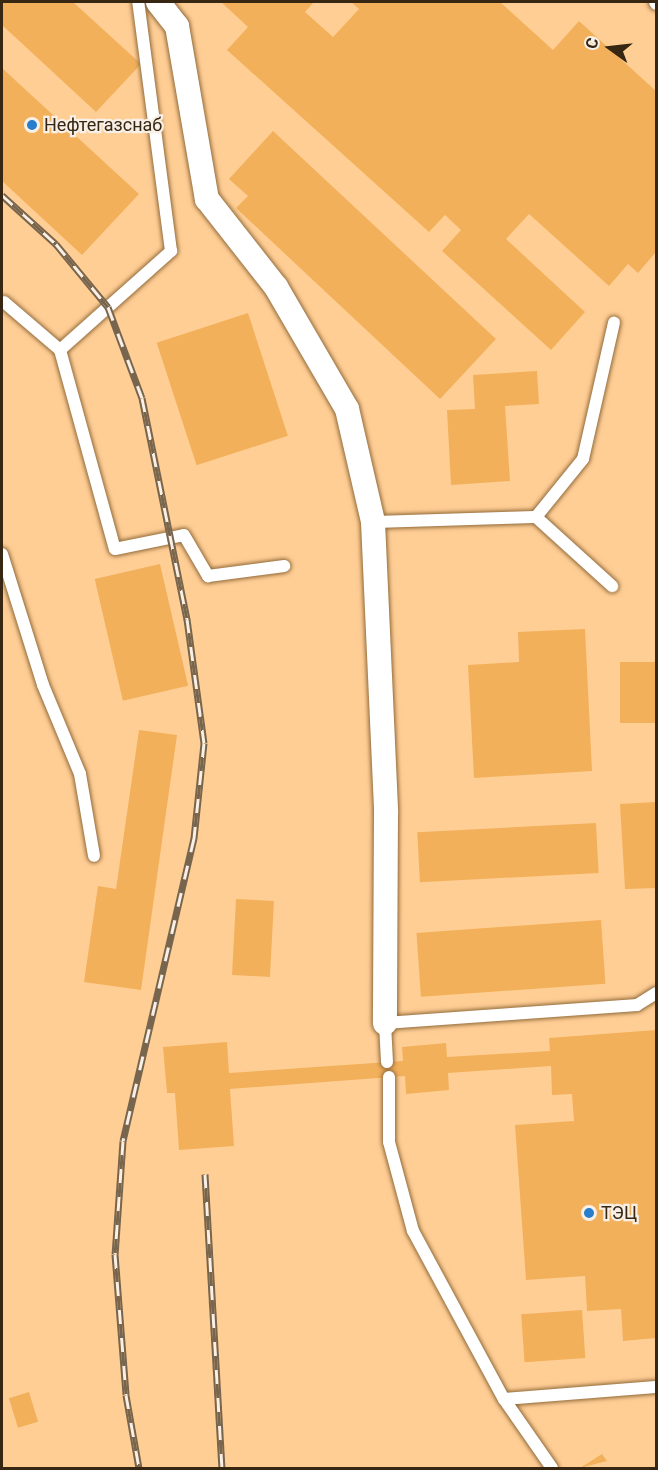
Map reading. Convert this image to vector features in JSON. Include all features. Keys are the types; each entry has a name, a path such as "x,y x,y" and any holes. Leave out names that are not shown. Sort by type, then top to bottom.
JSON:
{"street":[{"path":"158,2 177,26 207,199 276,286 347,410 373,522 386,813 385,1023"}],"lane":[{"path":"60,350 171,251 138,2"},
{"path":"4,302 60,350 116,549 184,535 208,576 284,566"},
{"path":"536,517 583,459 614,322"},
{"path":"373,522 536,517 612,586"},
{"path":"2,554 43,685 80,774 94,856"},
{"path":"387,1062 385,1023 637,1005 657,993"},
{"path":"388,1077 389,1142 413,1231 504,1399 552,1468"},
{"path":"504,1399 657,1387"}],"shaded area":[{"path":"2,2 656,2 656,1468 2,1468"}],"building":[{"path":"2,2 73,2 141,64 96,112 2,25"},
{"path":"221,2 314,2 305,12 333,37 359,9 351,2 500,2 553,50 579,21 656,91 656,252 638,273 628,264 609,286 529,214 506,239 585,312 551,350 442,251 461,230 445,215 429,232 227,50 248,27"},
{"name":"Нефтегазснаб","path":"2,68 139,194 82,255 2,181"},
{"path":"273,131 496,339 440,399 236,208 248,196 229,179"},
{"path":"248,313 288,436 197,465 157,343"},
{"path":"537,371 539,404 505,406 510,481 451,485 447,410 475,409 473,375"},
{"path":"160,564 188,686 123,701 95,579"},
{"path":"585,629 592,771 474,778 468,665 519,662 518,632"},
{"path":"620,662 656,662 656,723 620,723"},
{"path":"139,730 177,735 141,990 84,982 98,886 116,889"},
{"path":"656,802 656,888 625,889 620,804"},
{"path":"596,823 599,873 420,882 417,832"},
{"path":"236,899 274,901 270,977 232,975"},
{"path":"601,920 605,984 421,997 416,933"},
{"name":"ТЭЦ","path":"656,1030 656,1338 623,1341 621,1309 587,1311 585,1276 526,1280 515,1125 574,1121 572,1094 552,1095 551,1066 448,1073 449,1090 406,1094 405,1076 230,1089 234,1146 179,1150 175,1093 167,1093 163,1047 227,1042 229,1073 403,1061 402,1047 446,1043 447,1057 550,1051 549,1038"},
{"path":"582,1310 585,1358 524,1362 521,1314"},
{"path":"29,1392 38,1422 18,1428 9,1398"},
{"path":"602,1454 607,1461 580,1468"}],"railway":[{"path":"2,195 56,244 108,307 142,398 187,619 204,743 194,838 123,1141 115,1254 126,1395 139,1468"},
{"path":"205,1174 222,1468"}],"place":[{"name":"Нефтегазснаб","path":"32,125"},
{"name":"ТЭЦ","path":"589,1213"}]}
